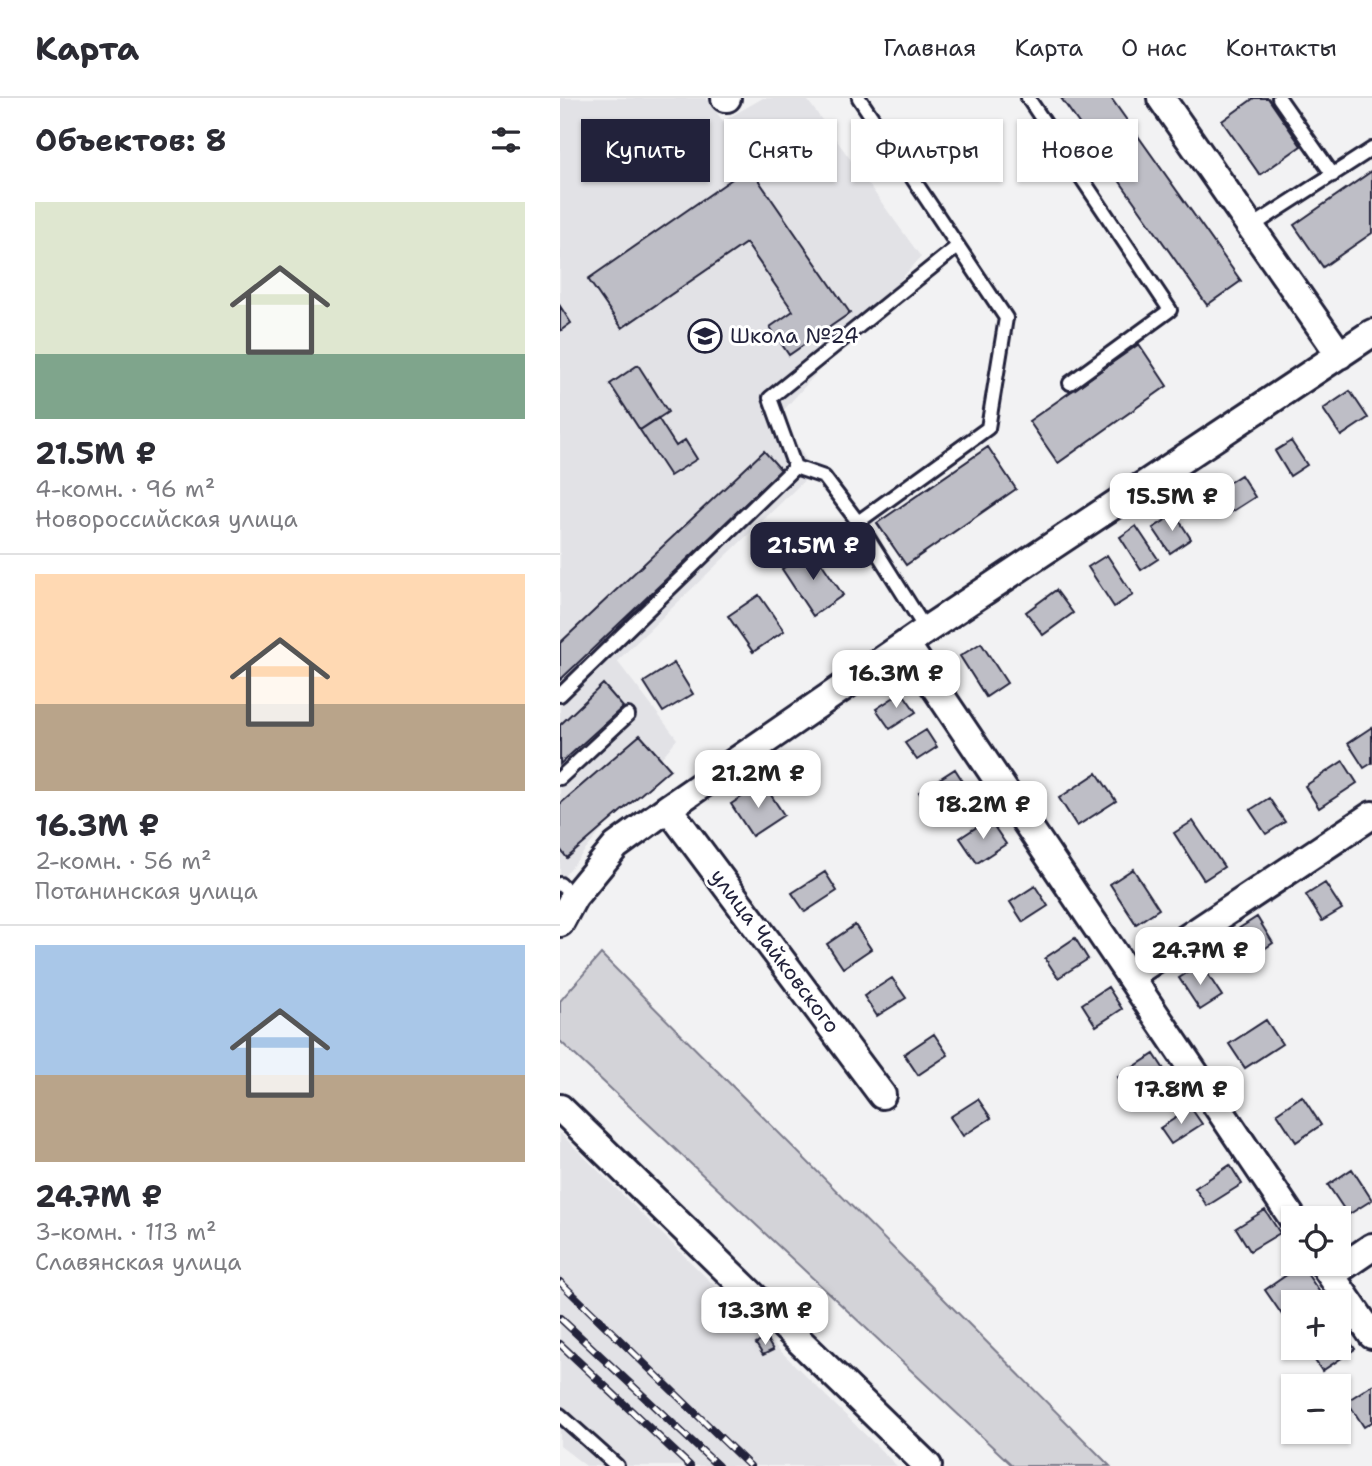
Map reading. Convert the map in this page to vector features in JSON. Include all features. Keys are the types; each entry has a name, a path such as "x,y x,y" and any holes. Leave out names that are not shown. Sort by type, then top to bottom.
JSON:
{"street":[{"path":"1161,98 1340,355"},
{"path":"560,923 567,891 617,846 668,807 916,637 1372,333"},
{"path":"916,637 1130,976 1284,1206"},
{"name":"улица Чайковского","path":"668,807 882,1095"},
{"path":"1130,976 1372,815"},
{"path":"560,1108 928,1466"},
{"path":"1351,1257 1372,1247"},
{"path":"1332,1276 1372,1335"}],"lane":[{"path":"858,522 988,428 1006,318 859,98"},
{"path":"1028,98 1170,310 1070,383"},
{"path":"1279,98 1333,174"},
{"path":"1251,227 1372,149"},
{"path":"795,467 770,398 958,246"},
{"path":"795,467 824,477 858,522 916,637"},
{"path":"560,695 795,467"},
{"path":"560,778 628,715"},
{"path":"560,1415 617,1466"}],"shaded area":[{"name":"Школа №24","path":"560,98 706,98 724,120 724,182 837,182 837,141 851,160 851,182 867,182 921,257 780,414 813,472 617,661 677,739 560,881"},
{"name":"Школа №24","path":"763,98 806,98 821,119 726,119"},
{"path":"601,954 1110,1466 1013,1466 560,1041 560,1001"},
{"path":"560,1133 897,1466 586,1466 560,1446"}],"building":[{"path":"1061,98 1111,98 1126,119 1076,119"},
{"path":"1254,98 1268,98 1301,146 1260,175 1222,121"},
{"path":"1138,136 1241,281 1207,305 1120,182 1138,182"},
{"path":"1372,171 1372,233 1323,267 1294,225"},
{"path":"728,182 760,182 850,313 789,355 770,327 793,311 746,243 622,328 588,279"},
{"path":"560,306 571,323 560,331"},
{"path":"1139,344 1167,386 1058,463 1029,421"},
{"path":"638,365 668,412 640,430 610,384"},
{"path":"1350,391 1368,418 1341,436 1323,409"},
{"path":"658,418 676,446 685,440 697,459 670,476 640,430"},
{"path":"1291,441 1307,465 1290,476 1275,451"},
{"path":"988,447 1016,489 906,565 877,523"},
{"path":"764,451 781,470 560,680 560,643"},
{"path":"1241,475 1255,497 1225,516 1211,494"},
{"path":"1175,514 1191,539 1170,553 1153,528"},
{"path":"1136,526 1158,559 1141,570 1120,537"},
{"path":"812,549 843,595 813,616 782,569"},
{"path":"1107,555 1133,595 1114,607 1088,567"},
{"path":"1056,590 1073,613 1043,635 1026,612"},
{"path":"759,595 784,631 753,652 728,616"},
{"path":"981,643 1007,683 986,697 960,656"},
{"path":"674,663 693,694 663,712 644,682"},
{"path":"603,684 623,707 560,764 560,725"},
{"path":"902,692 916,712 890,729 876,709"},
{"path":"1372,727 1372,763 1364,768 1348,743"},
{"path":"926,730 937,747 917,760 905,743"},
{"path":"640,735 670,769 567,858 560,849 560,804"},
{"path":"1343,761 1357,783 1319,808 1305,786"},
{"path":"955,769 971,794 935,817 919,792"},
{"path":"1097,773 1116,801 1077,826 1059,798"},
{"path":"763,783 784,815 752,836 731,804"},
{"path":"1269,798 1285,822 1266,834 1250,810"},
{"path":"989,819 1006,844 977,863 960,838"},
{"path":"1193,821 1224,867 1204,880 1174,833"},
{"path":"1133,869 1159,909 1136,924 1110,884"},
{"path":"825,872 837,891 805,912 792,893"},
{"path":"1325,883 1342,909 1322,921 1306,895"},
{"path":"1035,886 1048,906 1023,922 1010,902"},
{"path":"1257,917 1273,943 1255,955 1238,929"},
{"path":"855,925 871,949 843,968 827,944"},
{"path":"1075,938 1088,959 1058,978 1045,958"},
{"path":"1201,964 1222,996 1200,1010 1179,978"},
{"path":"892,978 906,998 877,1016 864,996"},
{"path":"1108,987 1122,1009 1096,1026 1082,1004"},
{"path":"1266,1020 1282,1044 1245,1068 1229,1044"},
{"path":"934,1034 948,1055 918,1075 904,1054"},
{"path":"1154,1054 1171,1080 1135,1103 1118,1077"},
{"path":"1302,1096 1321,1125 1296,1142 1277,1113"},
{"path":"978,1099 991,1118 963,1136 950,1117"},
{"path":"1191,1108 1202,1124 1171,1144 1160,1128"},
{"path":"1230,1165 1242,1184 1207,1206 1195,1188"},
{"path":"1352,1169 1372,1200 1351,1213 1351,1206 1342,1206 1328,1185"},
{"path":"1265,1210 1280,1233 1250,1251 1236,1228"},
{"path":"1285,1276 1309,1276 1318,1290 1281,1290 1281,1313 1265,1290"},
{"path":"766,1338 773,1350 763,1355 756,1344"},
{"path":"1315,1360 1338,1360 1322,1371"},
{"path":"1372,1385 1372,1422 1364,1427 1351,1407 1351,1398"}],"railway":[{"path":"560,1282 750,1466"},
{"path":"560,1318 718,1466"},
{"path":"560,1344 690,1466"}],"place":[{"name":"Школа №24","path":"705,336"}]}
